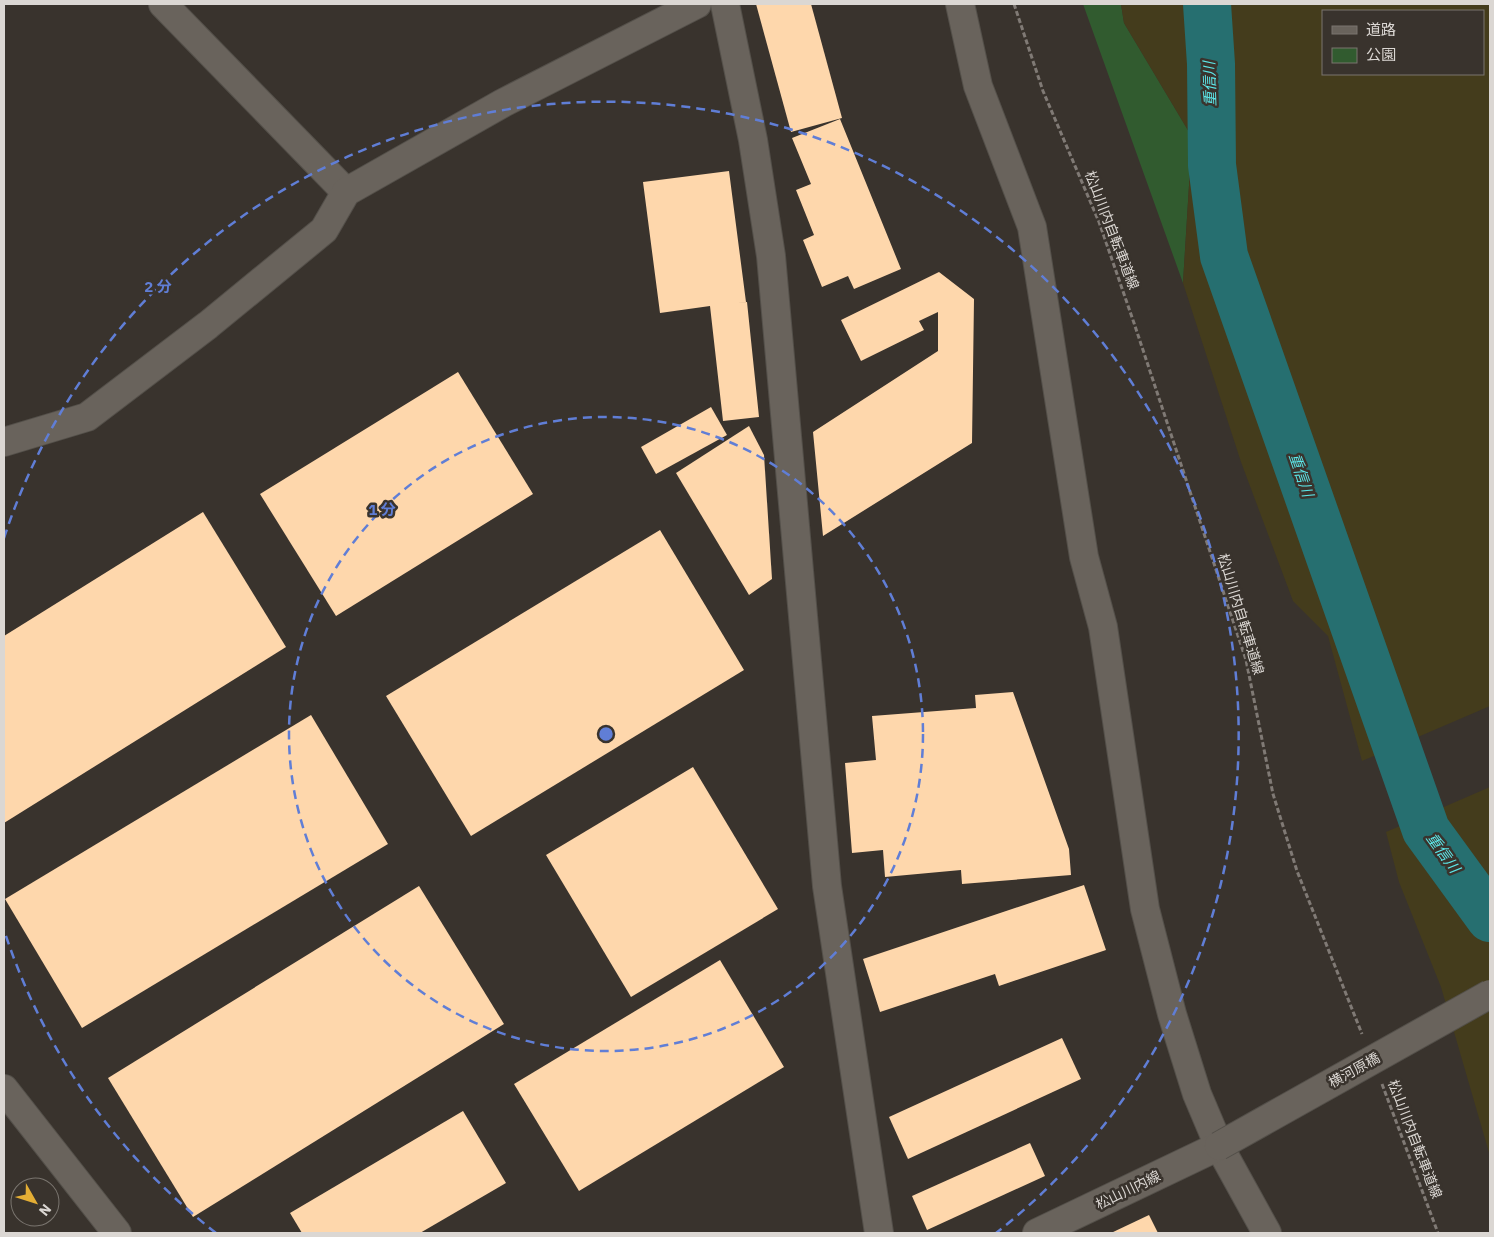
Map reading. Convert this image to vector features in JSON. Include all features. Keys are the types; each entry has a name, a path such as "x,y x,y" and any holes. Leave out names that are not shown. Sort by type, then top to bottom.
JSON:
{"street":[{"path":"163,4 346,192"},
{"path":"4,442 87,417 208,325 324,230 346,192 503,103 698,4"},
{"path":"725,4 753,140 770,256 827,886 879,1233"},
{"path":"960,4 978,86 1032,227 1084,557 1103,627 1145,909 1172,1014 1194,1085 1219,1146 1267,1233"},
{"name":"横河原橋","path":"1219,1146 1490,994"},
{"path":"4,1089 117,1233"},
{"name":"松山川内線","path":"1037,1233 1219,1146"}],"path":[{"name":"松山川内自転車道線","path":"1014,4 1043,90 1099,222 1137,332 1246,660 1273,794 1297,871 1364,1038"},
{"name":"松山川内自転車道線","path":"1378,1075 1438,1233"}],"green space":[{"path":"1083,4 1121,4 1124,23 1192,137 1183,283"}],"sand":[{"path":"1121,4 1490,4 1490,706 1362,761 1328,636 1293,601 1241,462 1183,283 1192,137 1124,23"},
{"path":"1490,787 1490,1156 1441,987 1399,882 1386,832"}],"building":[{"path":"756,4 811,4 842,118 791,132"},
{"path":"840,119 901,269 854,289 848,276 822,287 803,240 814,235 796,190 811,184 792,138"},
{"path":"729,171 746,302 735,303 747,302 759,417 723,421 710,306 660,313 643,182"},
{"path":"939,272 974,299 972,443 823,536 813,432 938,351 938,312 919,321 924,330 861,361 841,320"},
{"path":"458,372 533,494 336,616 260,494"},
{"path":"711,407 727,435 656,474 641,447"},
{"path":"749,426 764,455 772,579 749,595 676,473"},
{"path":"203,512 286,647 4,823 4,636"},
{"path":"660,530 744,670 471,836 386,696"},
{"path":"1013,692 1069,849 1071,875 962,884 961,870 885,877 883,850 852,853 845,763 876,760 872,716 976,708 975,695"},
{"path":"311,715 388,844 82,1028 5,899"},
{"path":"693,767 778,909 631,997 546,855"},
{"path":"1084,885 1106,950 999,986 995,974 880,1012 863,959"},
{"path":"419,886 504,1024 193,1217 108,1078"},
{"path":"720,960 784,1067 579,1191 514,1084"},
{"path":"1062,1038 1081,1079 908,1159 889,1117"},
{"path":"463,1111 506,1183 420,1233 302,1233 290,1213"},
{"path":"1030,1143 1045,1176 927,1230 912,1196"},
{"path":"1149,1215 1158,1233 1111,1233"}],"waterway":[{"name":"重信川","path":"1207,4 1211,64 1212,165 1224,256 1426,830 1490,918"}]}
